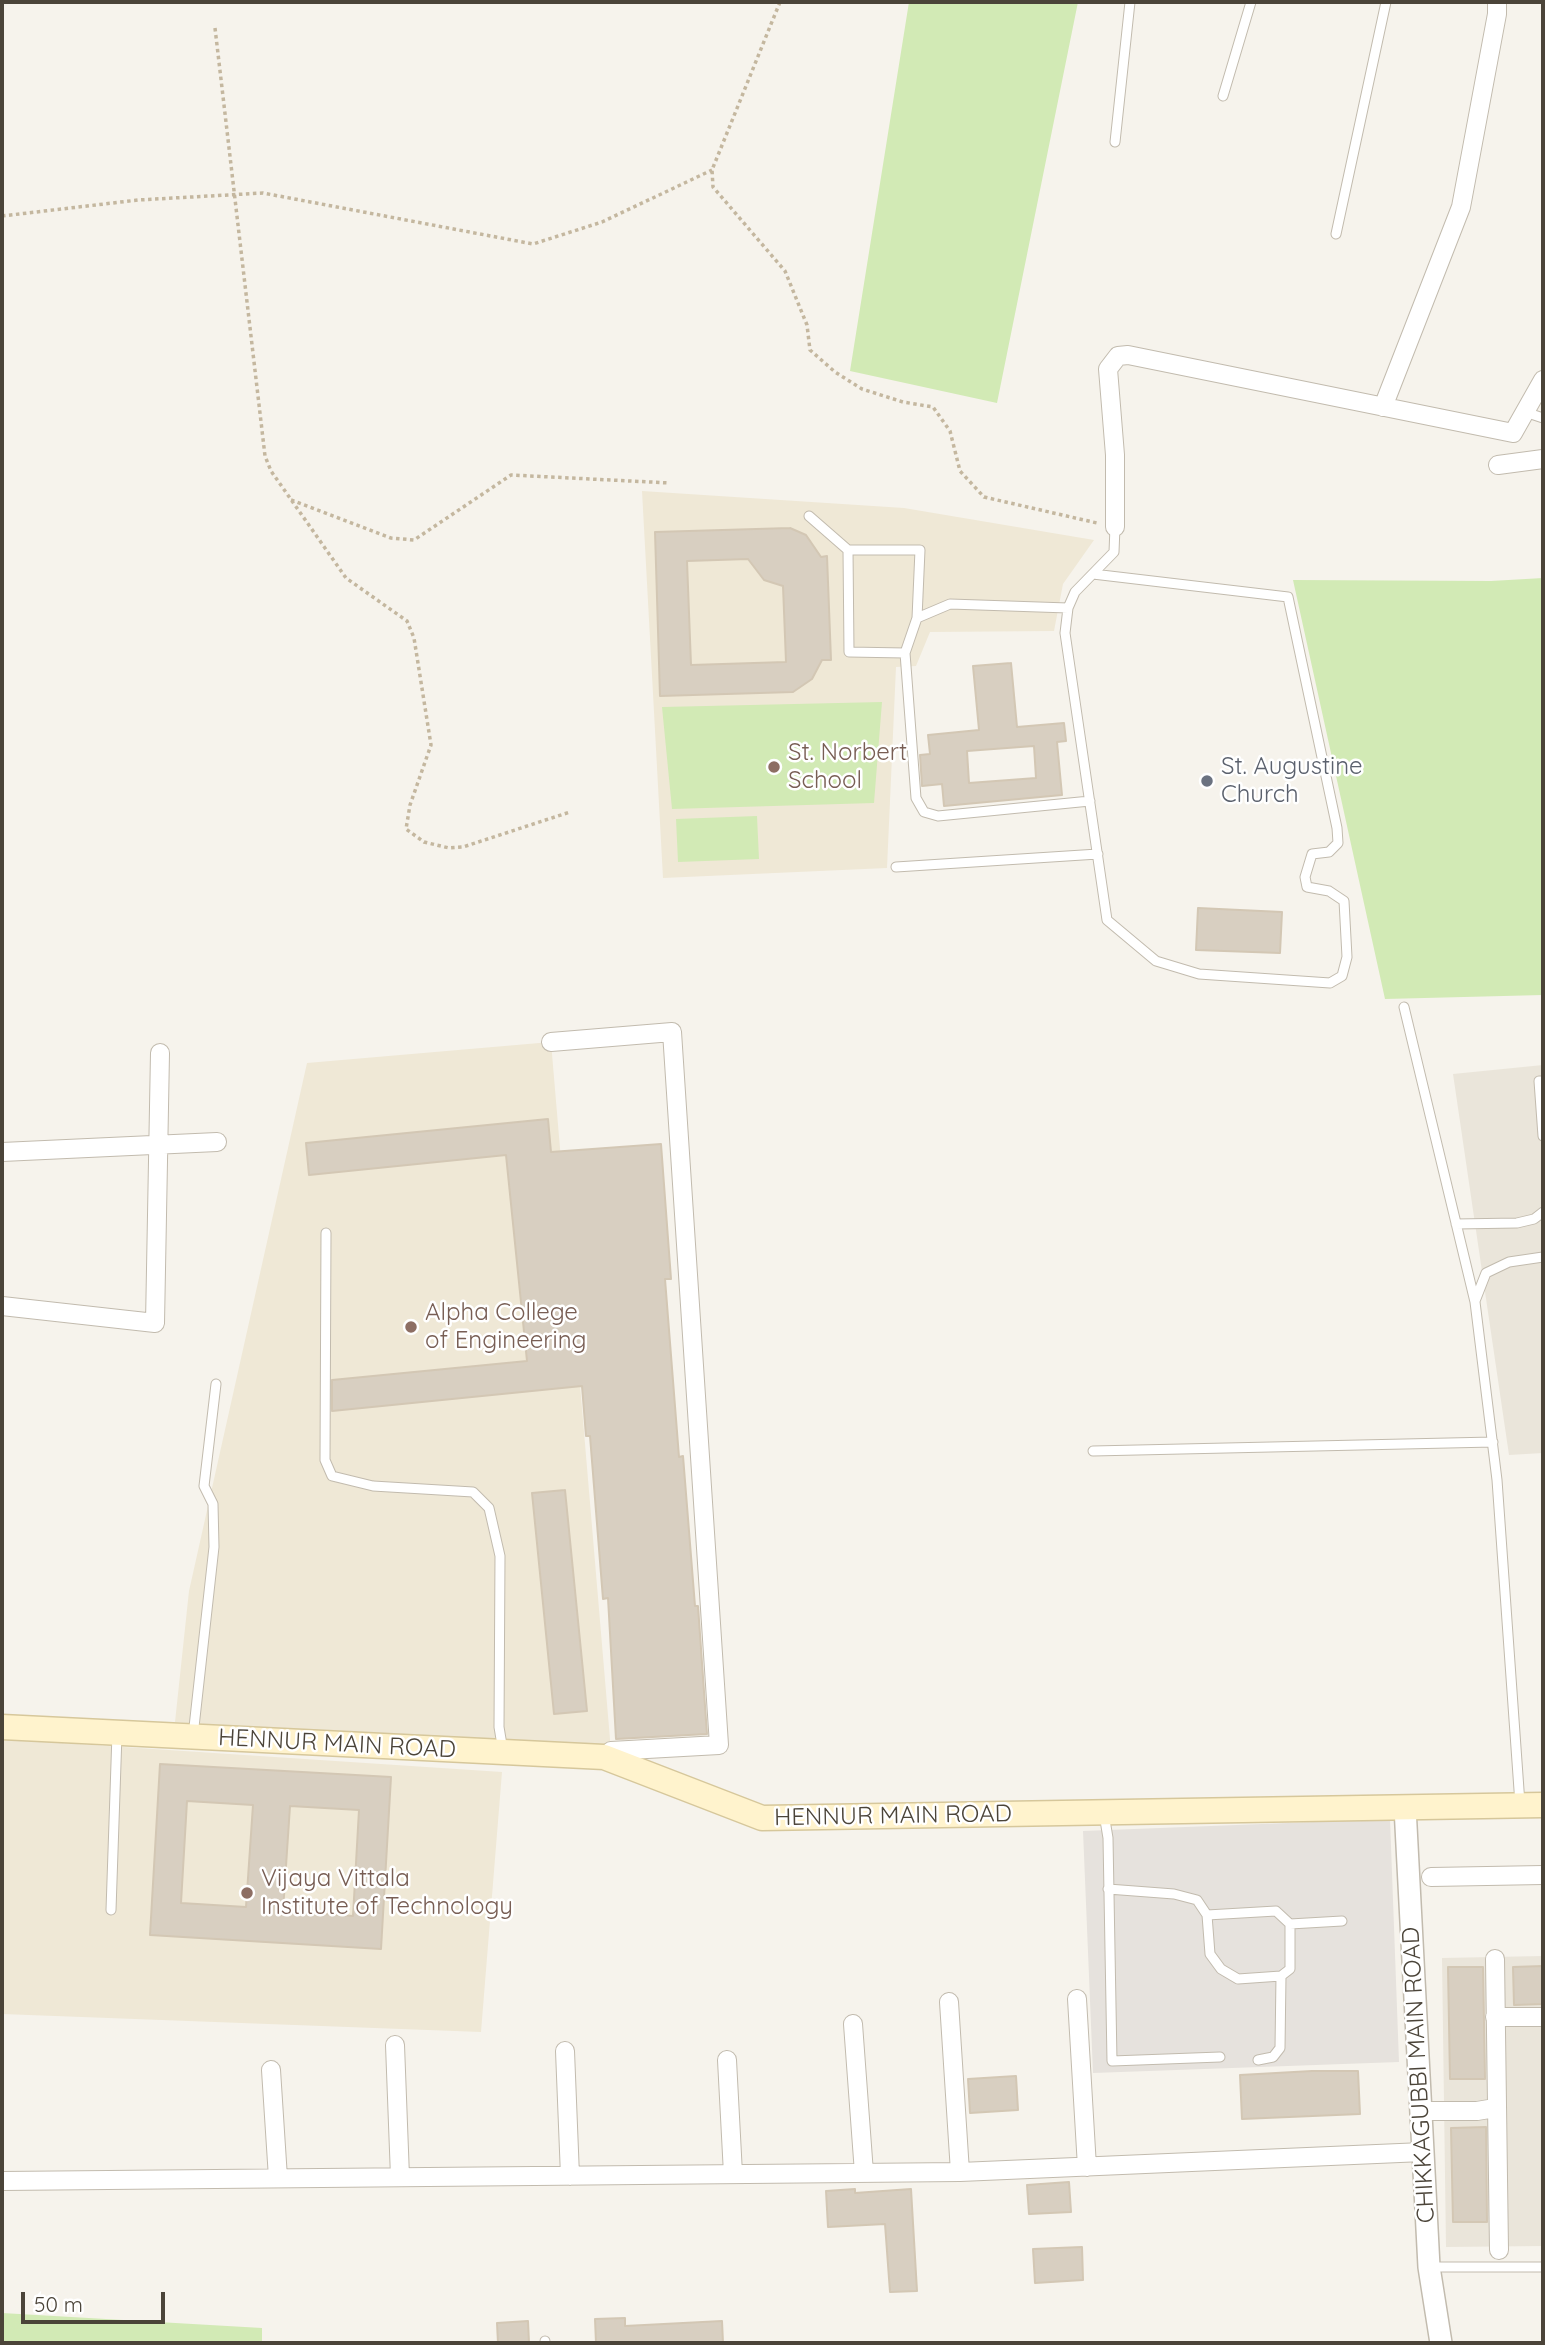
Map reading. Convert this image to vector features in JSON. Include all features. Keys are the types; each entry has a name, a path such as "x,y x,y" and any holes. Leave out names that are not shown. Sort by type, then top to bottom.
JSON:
{"main road":[{"name":"HENNUR MAIN ROAD","path":"2,1727 604,1758 762,1818 1532,1805"}],"street":[{"path":"1383,407 1461,206 1497,2"},
{"path":"1115,527 1115,456 1108,369 1118,356 1128,355 1513,433 1543,380"},
{"path":"1498,465 1543,459"},
{"path":"551,1042 672,1032 719,1745 611,1751 604,1758"},
{"path":"2,1306 155,1323 160,1052"},
{"path":"2,1152 217,1142"},
{"name":"CHIKKAGUBBI MAIN ROAD","path":"1405,1807 1429,2267 1441,2343"},
{"path":"1432,1877 1543,1875"},
{"path":"1495,1959 1499,2250"},
{"path":"1077,1999 1087,2167"},
{"path":"949,2002 960,2172"},
{"path":"1495,2017 1543,2017"},
{"path":"853,2024 864,2173"},
{"path":"395,2045 400,2177"},
{"path":"565,2051 570,2176"},
{"path":"727,2060 733,2174"},
{"path":"271,2070 278,2178"},
{"path":"1421,2111 1477,2111 1496,2108"},
{"path":"2,2181 960,2172 1423,2152"}],"lane":[{"path":"1115,142 1130,2"},
{"path":"1223,96 1251,2"},
{"path":"1336,234 1387,2"},
{"path":"1525,412 1543,418"},
{"path":"809,516 848,550 920,551 917,618 905,653 916,798 924,812 938,816 1090,801"},
{"path":"1093,574 1289,597 1337,828 1338,844 1329,852 1312,854 1305,877 1307,887 1329,891 1344,901 1347,957 1342,976 1330,983 1199,974 1156,961 1107,920 1065,633 1068,608 1075,592 1114,552 1115,527"},
{"path":"848,550 849,652 905,653"},
{"path":"917,618 950,604 1068,608"},
{"path":"896,867 1098,855"},
{"path":"1404,1007 1475,1302 1493,1442 1532,1805"},
{"path":"1543,1081 1539,1081 1543,1136"},
{"path":"1456,1224 1517,1223 1543,1212"},
{"path":"326,1233 325,1460 332,1476 373,1486 473,1492 489,1508 500,1556 499,1727 504,1752"},
{"path":"1475,1302 1486,1273 1509,1262 1543,1257"},
{"path":"193,1737 214,1547 213,1504 204,1486 216,1384"},
{"path":"1093,1451 1493,1442"},
{"path":"111,1910 117,1733"},
{"path":"1103,1812 1108,1838 1112,2061 1220,2057"},
{"path":"1108,1889 1174,1894 1197,1900 1207,1915 1210,1954 1221,1969 1238,1979 1281,1976 1290,1969 1290,1924 1276,1910 1207,1915"},
{"path":"1290,1924 1342,1921"},
{"path":"1258,2060 1273,2057 1280,2048 1281,1976"},
{"path":"1429,2267 1543,2267"}],"path":[{"path":"780,2 712,170 713,187 785,271 807,325 810,350 835,372 862,389 903,402 933,407 950,431 960,471 984,497 1115,527"},
{"path":"215,28 265,456 291,500 346,578 407,621 414,638 431,745 410,805 406,829 424,842 449,848 463,847 570,812"},
{"path":"2,216 138,200 263,193 533,244 602,222 712,170"},
{"path":"291,500 391,538 414,540 511,475 670,483"}],"shaded area":[{"name":"St. Norbert School","path":"642,491 904,508 1094,540 1063,584 1054,631 930,632 916,666 896,667 887,868 663,878"},
{"name":"Alpha College of Engineering","path":"551,1042 611,1751 175,1722 189,1591 307,1063"},
{"path":"1543,1065 1543,1453 1509,1455 1453,1074"},
{"name":"Vijaya Vittala Institute of Technology","path":"2,1739 502,1772 481,2032 2,2014"},
{"path":"1390,1819 1399,2062 1093,2073 1083,1831"},
{"path":"1543,1956 1543,2246 1446,2247 1442,1958"}],"green space":[{"path":"909,2 1078,2 997,403 850,371"},
{"path":"1543,578 1543,995 1385,999 1293,580 1491,581"},
{"path":"882,702 874,803 672,809 662,707"},
{"path":"757,816 759,859 678,862 676,819"},
{"path":"2,2313 262,2328 262,2343 2,2343"}],"building":[{"path":"790,528 806,535 821,557 827,556 831,660 822,660 812,679 793,692 660,696 655,532","holes":["748,559 764,580 783,586 786,662 691,665 687,561"]},
{"path":"1011,663 1017,727 1064,723 1066,741 1057,742 1062,795 944,806 942,784 922,786 920,755 930,754 928,735 979,730 973,666","holes":["1034,746 1036,778 969,783 967,751"]},
{"path":"1198,908 1282,912 1280,953 1196,950"},
{"path":"548,1119 551,1152 661,1144 671,1279 665,1279 679,1457 683,1456 695,1606 698,1606 707,1734 616,1739 608,1598 603,1599 590,1436 586,1436 582,1386 332,1411 332,1380 527,1361 506,1155 309,1175 306,1143"},
{"path":"565,1490 587,1711 554,1714 532,1493"},
{"path":"160,1764 391,1777 381,1949 150,1935","holes":["187,1801 253,1805 246,1907 181,1903","290,1806 359,1810 353,1916 283,1911"]},
{"path":"1543,1966 1543,2004 1514,2005 1513,1967"},
{"path":"1448,1967 1483,1967 1485,2079 1450,2079"},
{"path":"1358,2071 1360,2114 1242,2119 1240,2075"},
{"path":"1016,2076 1018,2110 970,2113 968,2079"},
{"path":"1486,2127 1487,2222 1453,2222 1451,2128"},
{"path":"1069,2182 1071,2212 1029,2214 1027,2185"},
{"path":"855,2189 855,2193 911,2189 917,2291 890,2292 885,2224 828,2227 826,2191"},
{"path":"1082,2247 1083,2280 1035,2283 1033,2249"},
{"path":"625,2318 625,2326 722,2321 723,2343 596,2343 595,2319"},
{"path":"528,2321 529,2343 498,2343 497,2323"}],"place":[{"name":"St. Norbert School","path":"774,767"},
{"name":"St. Augustine Church","path":"1207,781"},
{"name":"Alpha College of Engineering","path":"411,1327"},
{"name":"Vijaya Vittala Institute of Technology","path":"247,1893"}]}
